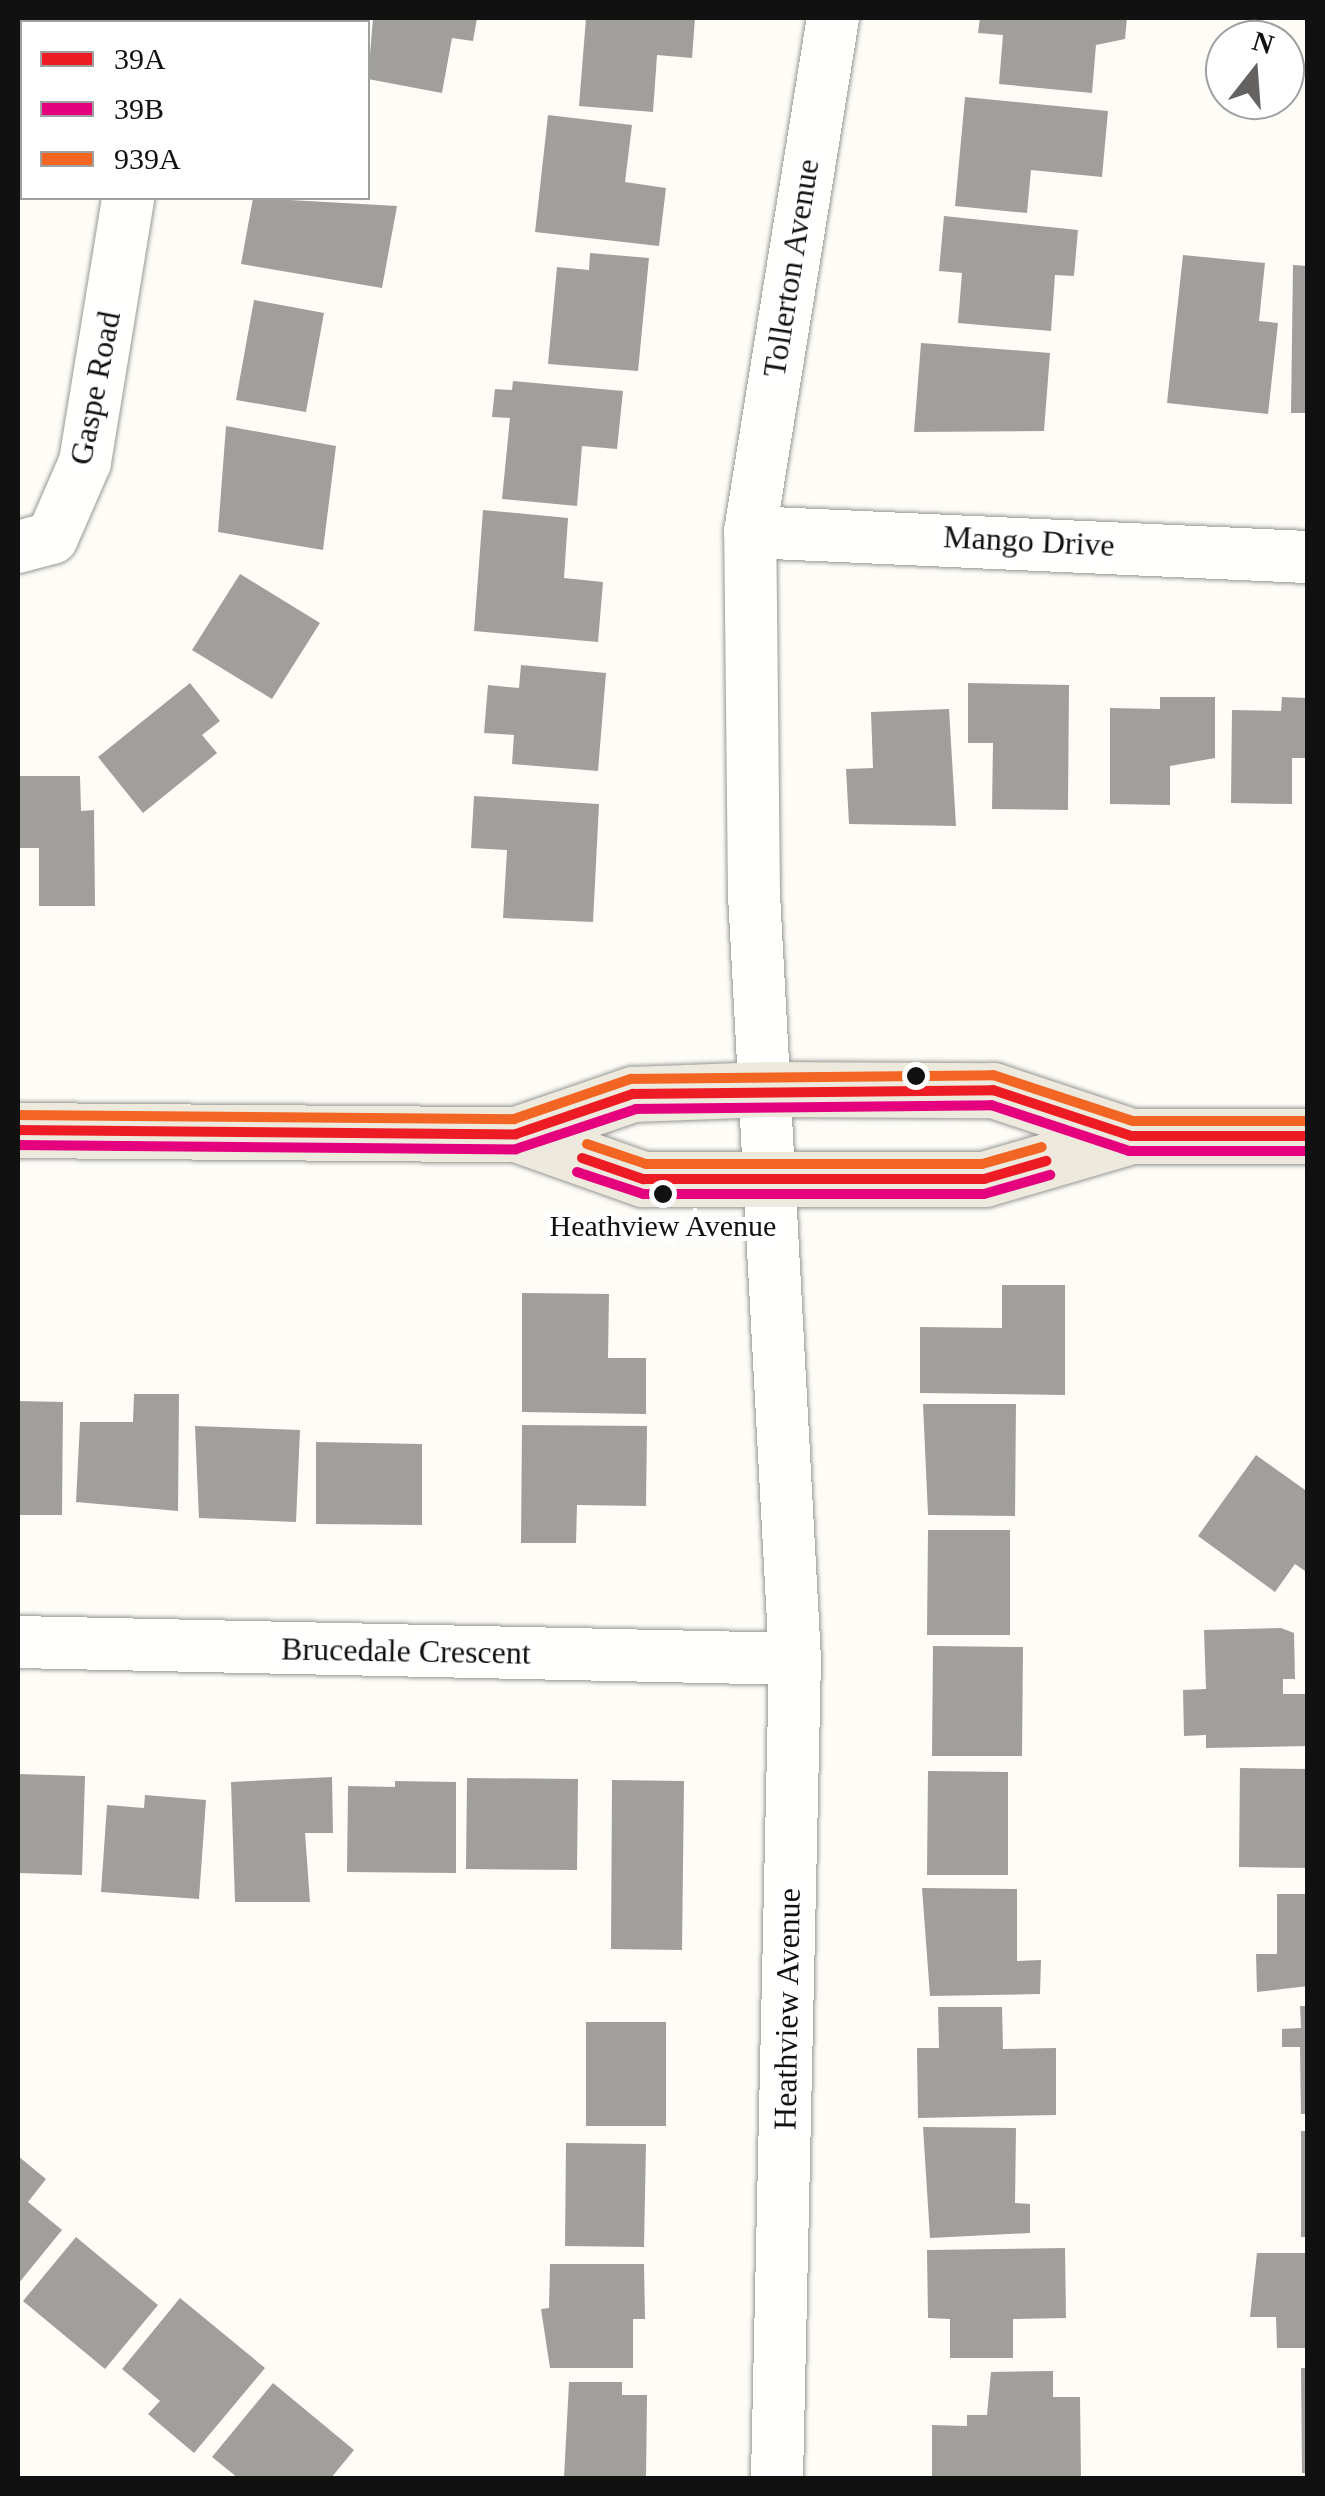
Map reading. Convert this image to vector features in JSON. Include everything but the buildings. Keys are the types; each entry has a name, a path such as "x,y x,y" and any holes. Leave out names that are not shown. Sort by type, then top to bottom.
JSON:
{"main road":[{"path":"516,1134 633,1094 767,1089 993,1090 1131,1136"},
{"path":"18,1130 516,1134 643,1179 984,1179 1131,1136 1308,1136"}],"street":[{"name":"Tollerton Avenue","path":"772,1179 754,896 750,532 833,18"},
{"name":"Gaspe Road","path":"18,547 52,538 85,462 128,200"},
{"name":"Mango Drive","path":"750,532 1308,556"},
{"name":"Heathview Avenue","path":"772,1179 794,1659 776,2478"},
{"name":"Brucedale Crescent","path":"18,1642 794,1659"}],"transit line":[{"name":"939A","path":"18,1115 514,1119 631,1079 993,1075 1133,1121 1308,1121"},
{"name":"39A","path":"18,1130 516,1134 633,1094 993,1090 1131,1136 1308,1136"},
{"name":"39B","path":"18,1145 516,1149 636,1109 991,1105 1129,1151 1308,1151"},
{"name":"939A","path":"587,1144 646,1164 982,1164 1042,1147"},
{"name":"39A","path":"582,1158 643,1179 984,1179 1046,1161"},
{"name":"39B","path":"577,1172 643,1194 984,1194 1050,1175"}],"place":[{"name":"Heathview Avenue","path":"663,1194"}]}
